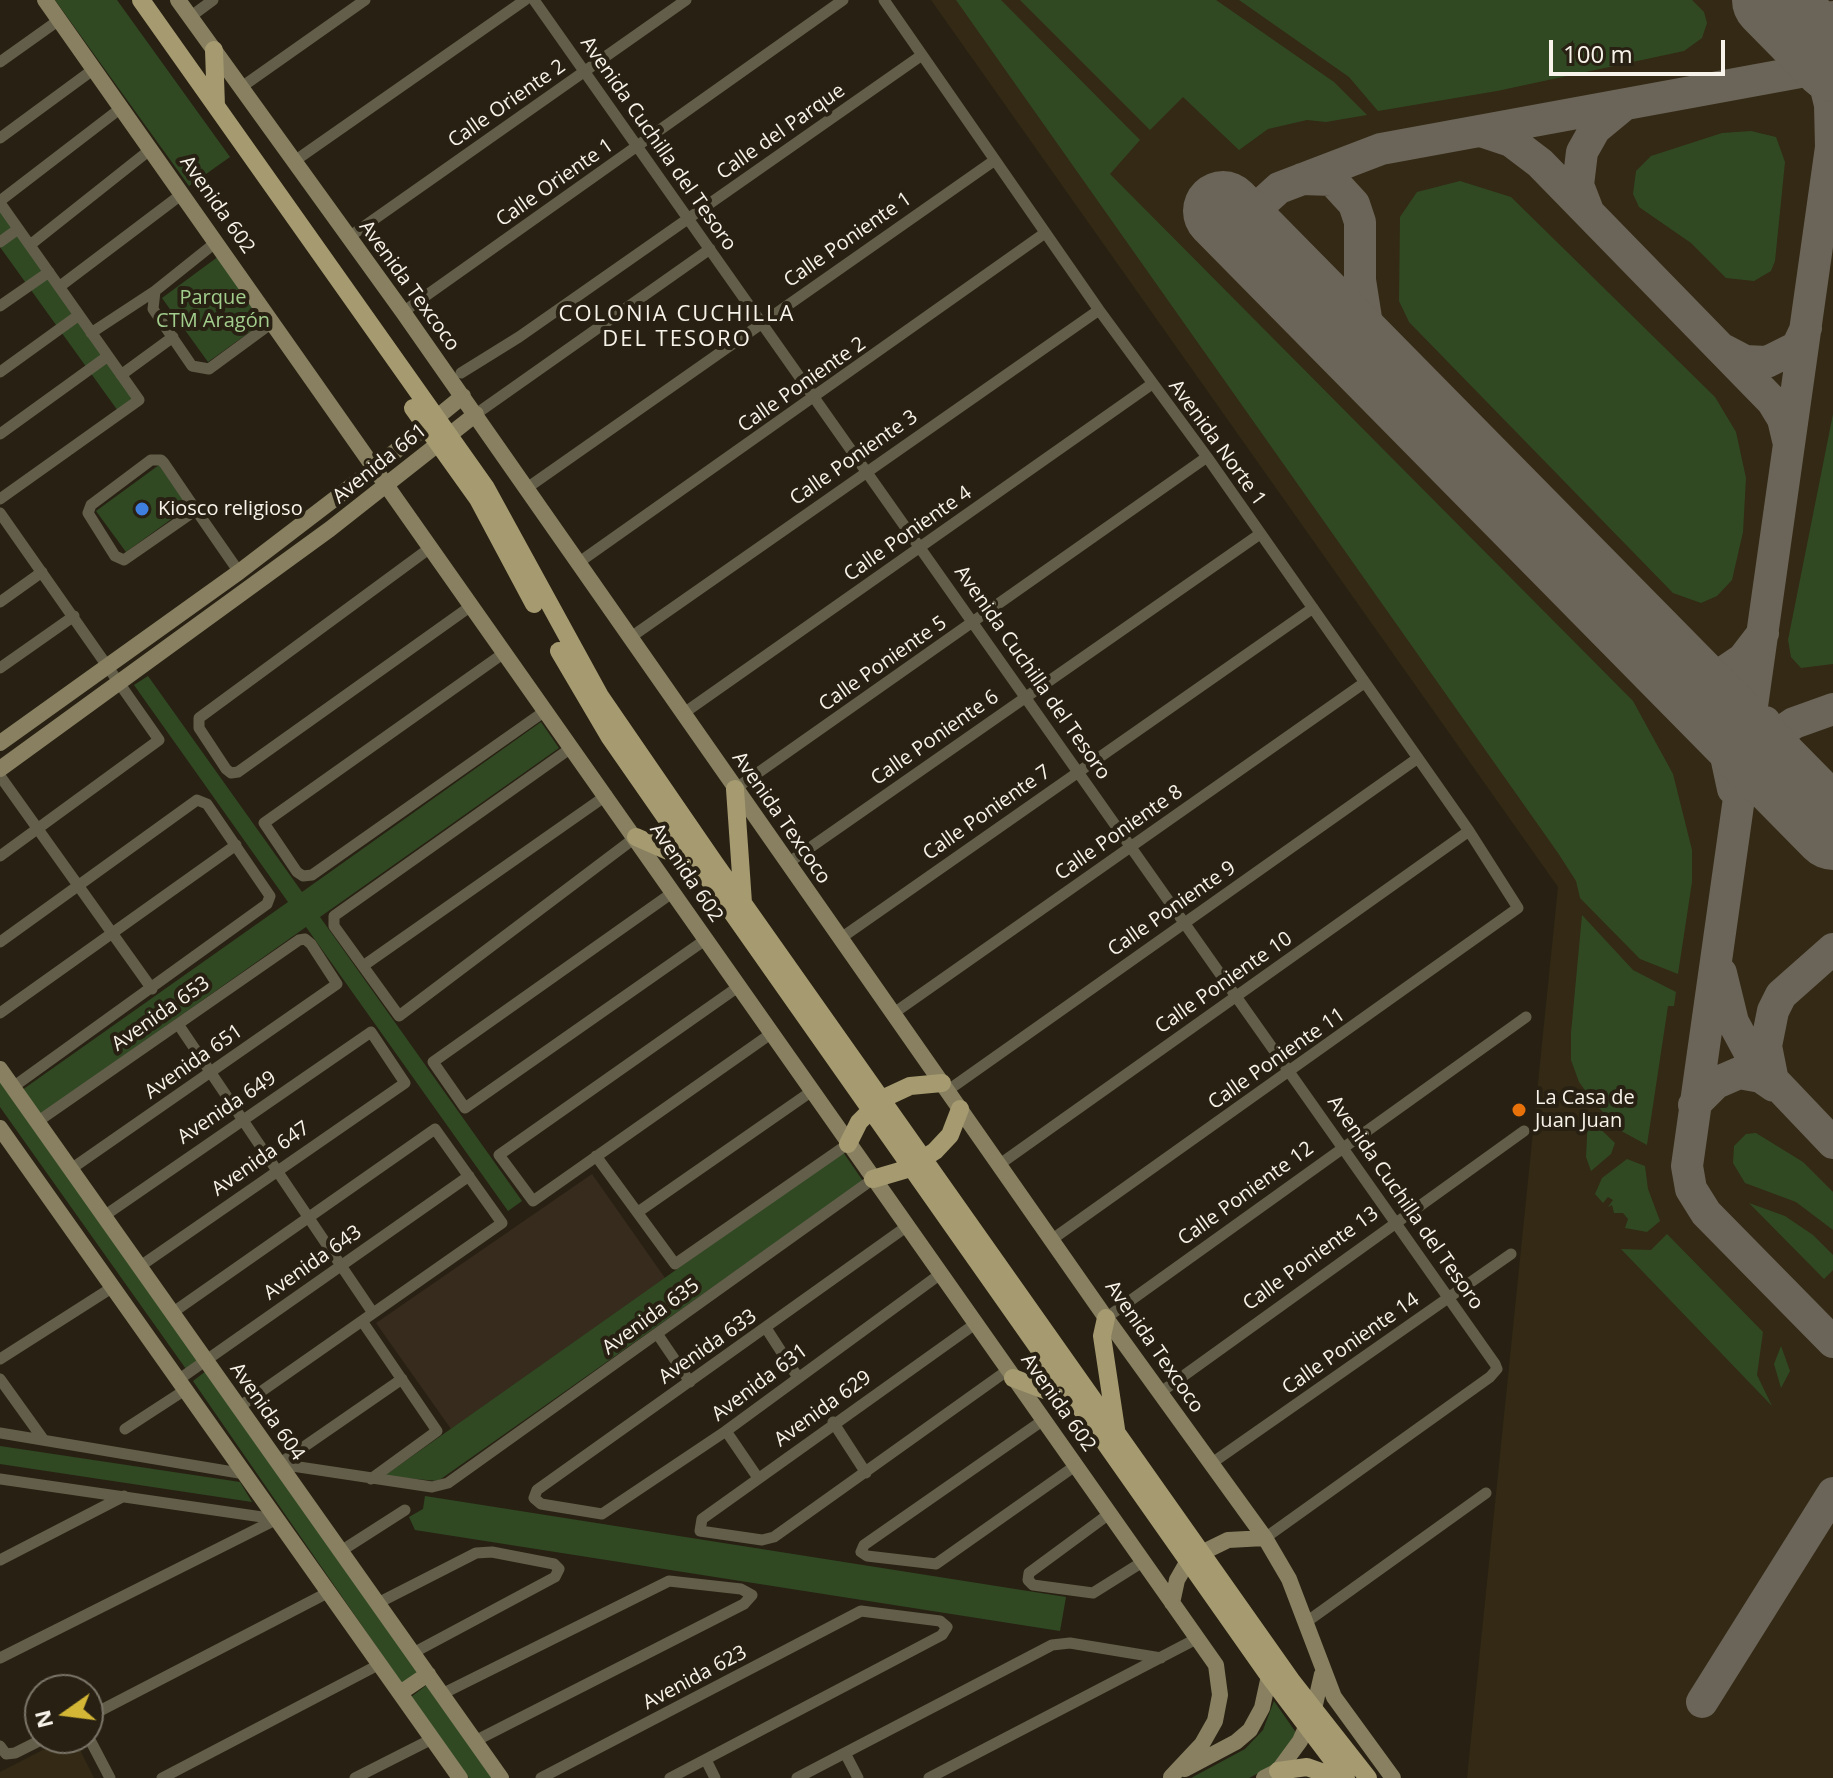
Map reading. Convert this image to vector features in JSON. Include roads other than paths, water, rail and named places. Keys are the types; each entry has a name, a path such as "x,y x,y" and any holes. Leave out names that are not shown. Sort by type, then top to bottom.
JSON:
{"main road":[{"name":"Avenida 602","path":"45,0 1216,1665 1220,1704 1206,1737 1170,1778"},
{"name":"Avenida 602","path":"126,0 430,421 486,488 600,696 743,903 876,1104"},
{"name":"Avenida 602","path":"141,0 430,421"},
{"name":"Avenida Texcoco","path":"178,0 243,86 476,414 944,1087 1054,1238 1106,1318 1265,1538 1289,1579 1322,1674 1339,1706 1393,1778"},
{"path":"214,50 216,106"},
{"name":"Avenida 661","path":"0,743 239,572 463,396"},
{"name":"Avenida 661","path":"0,769 386,485 476,414"},
{"name":"Avenida 602","path":"443,438 586,700 698,864 1116,1432 1269,1676 1368,1778"},
{"path":"735,789 743,903"},
{"path":"636,837 698,864"},
{"name":"Avenida 604","path":"0,1069 501,1778"},
{"path":"848,1144 876,1104 910,1086 944,1087"},
{"path":"873,1179 918,1163 950,1135 960,1109"},
{"path":"0,1128 460,1778"},
{"name":"Avenida 602","path":"918,1163 1080,1403 1195,1555 1310,1718 1346,1778"},
{"path":"1106,1318 1102,1336 1116,1432"},
{"path":"1010,1374 1080,1403"},
{"path":"1172,1603 1177,1580 1195,1555 1228,1540 1265,1538"},
{"path":"400,1693 428,1674"},
{"path":"1271,1774 1310,1718 1322,1674"},
{"path":"1170,1778 1236,1742 1250,1730 1262,1708 1269,1676"},
{"path":"1271,1774 1307,1767 1338,1778"}],"street":[{"path":"190,17 213,0"},
{"path":"243,86 365,0"},
{"path":"296,160 525,0"},
{"name":"Avenida Cuchilla del Tesoro","path":"534,0 1290,1072 1345,1145 1497,1369 1265,1538"},
{"name":"Calle Oriente 2","path":"349,237 686,0"},
{"name":"Calle Oriente 1","path":"403,312 843,0"},
{"name":"Avenida Norte 1","path":"884,0 1099,310 1207,457 1469,831 1518,908"},
{"path":"0,62 59,20"},
{"name":"Calle del Parque","path":"461,373 922,55"},
{"path":"0,138 94,69"},
{"path":"0,499 139,400 0,202 121,108"},
{"path":"30,245 151,149"},
{"name":"Calle Poniente 1","path":"527,488 995,160"},
{"path":"59,287 182,194"},
{"path":"0,242 18,229"},
{"name":"Calle Poniente 2","path":"578,563 816,398 1045,233"},
{"path":"91,333 155,291 215,243"},
{"name":"Avenida 661","path":"476,414 710,249"},
{"path":"0,306 49,272"},
{"path":"155,291 153,309 192,366 209,369 273,322"},
{"name":"Calle Poniente 3","path":"631,637 1099,310"},
{"path":"0,372 79,315"},
{"path":"121,375 173,337"},
{"path":"0,434 108,356"},
{"name":"Calle Poniente 4","path":"684,713 1152,384"},
{"name":"Calle Poniente 5","path":"735,789 1207,457"},
{"path":"196,510 124,560 115,556 88,513 91,505 155,459 164,463 239,572"},
{"path":"0,513 159,740 0,856"},
{"path":"0,538 12,529"},
{"name":"Calle Poniente 6","path":"788,863 1260,534"},
{"path":"430,548 197,721 231,773 471,606"},
{"path":"0,602 42,572"},
{"name":"Calle Poniente 7","path":"841,938 1313,608"},
{"path":"0,668 74,616"},
{"path":"504,653 264,823 297,872 303,876 312,875 545,711"},
{"name":"Calle Poniente 8","path":"894,1013 1364,683"},
{"path":"571,748 331,920 399,1016 636,837"},
{"name":"Calle Poniente 9","path":"944,1087 1418,758"},
{"path":"0,776 152,989"},
{"path":"363,966 607,795"},
{"path":"0,942 201,800 236,845 0,1013"},
{"name":"Calle Poniente 10","path":"1000,1164 1469,831"},
{"name":"Avenida 653","path":"13,1087 152,989 270,900 236,845"},
{"path":"672,893 433,1062 465,1108 705,940"},
{"name":"Calle Poniente 11","path":"1054,1238 1518,908"},
{"name":"Avenida 653","path":"37,1122 305,939 337,984"},
{"name":"Avenida 651","path":"71,1169 337,984"},
{"path":"738,987 499,1155 533,1201 772,1033"},
{"name":"Calle Poniente 12","path":"1106,1318 1526,1017"},
{"path":"178,1024 373,1313"},
{"name":"Avenida 649","path":"104,1216 371,1032 405,1083"},
{"name":"Avenida 647","path":"139,1267 405,1083"},
{"path":"638,1212 812,1091"},
{"path":"172,1313 435,1129 469,1176 502,1223 239,1407"},
{"name":"Calle Poniente 13","path":"1161,1392 1396,1220 1524,1131"},
{"path":"596,1156 675,1264 848,1144"},
{"name":"Avenida 643","path":"125,1429 182,1385 206,1360 469,1176"},
{"name":"Avenida 635","path":"371,1479 432,1487 448,1483 873,1179"},
{"name":"Avenida 633","path":"599,1514 541,1504 534,1498 537,1490 906,1227"},
{"name":"Calle Poniente 14","path":"1212,1463 1511,1254"},
{"name":"Avenida 631","path":"599,1514 726,1431 797,1376 939,1275"},
{"path":"0,1359 113,1287"},
{"path":"279,1464 371,1479 436,1434 436,1427 362,1321"},
{"name":"Avenida 629","path":"866,1473 767,1540 705,1534 698,1528 702,1519 833,1422 975,1324"},
{"path":"766,1328 797,1376"},
{"path":"658,1335 690,1382"},
{"path":"833,1422 866,1473 1010,1374"},
{"path":"0,1379 43,1439"},
{"path":"279,1464 402,1379"},
{"path":"1042,1421 864,1545 861,1552 934,1565 1075,1466"},
{"path":"726,1431 758,1478"},
{"path":"0,1433 245,1474"},
{"path":"0,1479 277,1519"},
{"path":"1305,1623 1486,1493"},
{"path":"0,1560 125,1495"},
{"path":"341,1551 405,1510"},
{"path":"1109,1514 1029,1573 1028,1580 1033,1585 1093,1593 1144,1561"},
{"path":"0,1658 277,1519"},
{"path":"378,1603 476,1553 492,1552 554,1564 559,1569 555,1577 413,1653"},
{"path":"442,1694 673,1580 741,1589 752,1595 744,1604 475,1741"},
{"path":"104,1709 329,1592"},
{"name":"Avenida 623","path":"541,1778 865,1610 940,1621 947,1627 942,1635 706,1760"},
{"path":"929,1778 1198,1638"},
{"path":"797,1778 1059,1643 1161,1658"},
{"path":"162,1778 380,1664"},
{"path":"355,1778 432,1739"},
{"path":"3,1750 24,1744"},
{"path":"845,1753 858,1778"},
{"path":"97,1754 110,1778"},
{"path":"670,1778 706,1760 715,1778"}],"place":[{"name":"Kiosco religioso","path":"142,509"},
{"name":"La Casa de Juan Juan","path":"1519,1110"}],"district":[{"name":"COLONIA CUCHILLA DEL TESORO","path":"677,328"}],"park label":[{"name":"Parque CTM Aragón","path":"213,310"}]}
